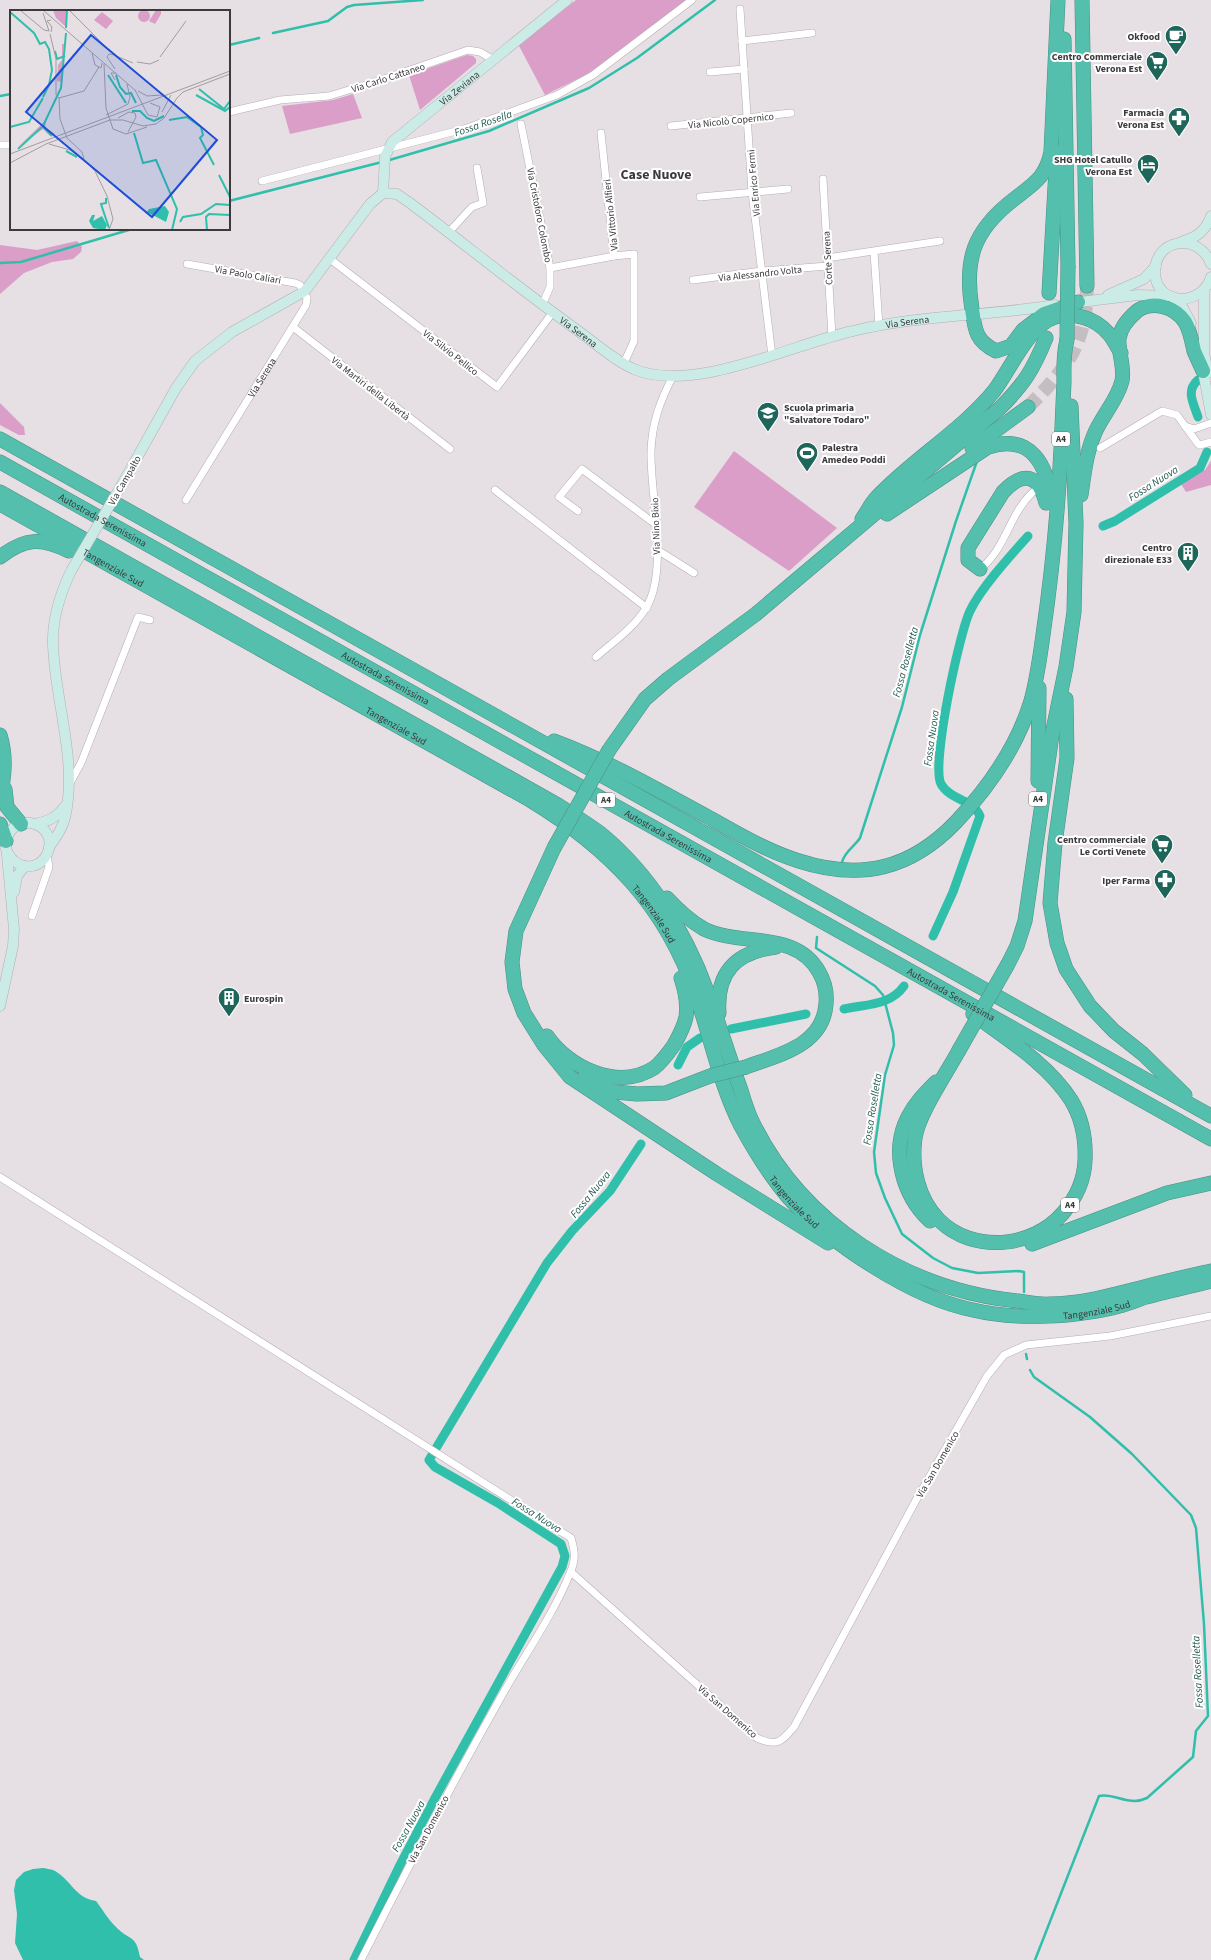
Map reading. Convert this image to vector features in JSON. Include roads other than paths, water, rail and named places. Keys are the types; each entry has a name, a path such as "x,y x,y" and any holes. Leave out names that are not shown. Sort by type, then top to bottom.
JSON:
{"highway":[{"path":"1049,293 1057,164 1058,0"},
{"path":"1058,0 1052,101 1051,152 1048,166 1036,182 999,213 982,232 968,269 975,328 984,345 996,351 1011,346 1023,330 1044,314 1078,302"},
{"path":"1064,0 1065,150 1068,213"},
{"path":"1068,213 1071,150 1074,0"},
{"path":"1082,0 1087,286"},
{"name":"A4","path":"918,974 1032,1059 1055,1079 1071,1100 1080,1122 1086,1146 1085,1169 1072,1203 1058,1219 1043,1230 1012,1242 983,1242 968,1238 953,1231 939,1220 928,1207 918,1186 913,1157 915,1137 923,1117 958,1052 1008,964 1017,946 1025,921 1052,735 1066,667 1074,612 1076,523 1067,340 1068,213"},
{"name":"A4","path":"1076,523 1088,454 1093,436 1118,393 1122,380 1119,338 1124,326 1132,315 1142,308 1153,306 1164,306 1176,312 1185,323 1195,354 1203,371"},
{"path":"853,533 876,498 915,462 977,409 994,390 1037,329 1048,321 1056,317 1073,315 1084,318 1097,324 1108,333 1121,353"},
{"path":"891,1276 849,1255 658,1135 570,1077 544,1045 524,1013 515,989 512,962 516,931 554,848 609,750 645,699 668,679 756,614 1000,408 1017,392 1034,366 1046,338"},
{"name":"A4","path":"1037,846 1039,669 1055,539 1064,381 1062,356 1067,340"},
{"path":"853,533 1028,407"},
{"name":"Autostrada Serenissima","path":"0,439 1205,1112"},
{"path":"853,533 869,526 988,447 1008,443 1023,447 1032,452 1040,460 1050,484 1055,539"},
{"name":"Autostrada Serenissima","path":"0,462 1211,1139"},
{"name":"A4","path":"980,569 968,560 968,548 1003,492 1022,477 1030,478 1035,481 1043,491 1055,539"},
{"name":"Tangenziale Sud","path":"0,492 558,805 600,833 631,863 667,909 681,932 706,990 752,1120 777,1164 802,1195 824,1217 846,1235 884,1260 924,1280 966,1293 1004,1300 1049,1304 1102,1299 1211,1271"},
{"name":"Tangenziale Sud","path":"0,504 555,815 579,832 619,867 650,906 670,937 685,967 726,1089 740,1125 771,1175 789,1198 837,1241 891,1276 923,1293 950,1303 971,1310 1008,1316 1050,1316 1118,1307 1146,1297 1211,1281"},
{"path":"0,557 21,543 40,541 62,548 106,570 148,587"},
{"name":"A4","path":"1066,667 1067,758 1055,843 1050,903 1057,943 1066,969 1090,1006 1114,1031 1142,1054 1205,1112"},
{"name":"A4","path":"524,732 576,749 624,771 764,848 799,862 835,870 862,870 889,866 907,860 927,848 938,839 970,806 1006,758 1030,703 1039,669"},
{"path":"0,735 6,762 4,783 0,800"},
{"path":"4,783 7,807 21,824"},
{"path":"0,824 6,845"},
{"path":"544,1045 578,1075 615,1092 637,1094 666,1093 710,1076 746,1067 783,1054 802,1045 814,1034 824,1018 827,1000 822,978 810,959 794,948 779,943 718,934 705,929 678,910 631,863"},
{"path":"512,962 539,1024 552,1042 570,1060 601,1074 615,1077 637,1075 655,1068 670,1050 681,1032 686,1017 686,994 681,976 650,906"},
{"path":"720,1030 719,988 733,965 746,955 756,951 775,947 794,948"},
{"name":"A4","path":"946,1074 920,1097 908,1118 901,1137 900,1158 907,1188 918,1208 933,1224 957,1241 986,1250 1016,1249 1167,1193 1211,1184"}],"street":[{"name":"Via Zeviana","path":"386,153 392,142 492,59 567,0"},
{"path":"262,181 386,153 464,129 557,95 593,75 692,0"},
{"name":"Via Enrico Fermi","path":"740,9 752,192 772,356"},
{"path":"742,41 812,33"},
{"name":"Via Carlo Cattaneo","path":"230,112 280,100 329,96 468,50 480,52 492,59"},
{"path":"710,72 744,69"},
{"name":"Via Nicolò Copernico","path":"670,126 790,114"},
{"name":"Via Cristoforo Colombo","path":"521,124 550,268 550,287 542,305"},
{"name":"Via Vittorio Alfieri","path":"550,268 614,256 601,133"},
{"path":"0,144 10,145"},
{"path":"305,291 370,204 382,193 386,153"},
{"path":"449,232 472,207 483,203 477,168"},
{"name":"Corte Serena","path":"823,179 832,337"},
{"path":"700,197 788,189"},
{"name":"Via Serena","path":"382,193 397,194 449,232 542,305 624,364 642,372 673,376 685,376 772,356 853,331 879,326 1010,312 1103,298 1145,295 1171,296 1189,299 1207,288"},
{"path":"1211,216 1206,228 1190,240 1171,245 1164,250 1158,258 1156,266 1158,283 1182,306 1190,320 1203,371 1211,415"},
{"path":"828,258 940,241"},
{"path":"1180,243 1189,243 1197,246 1210,258"},
{"path":"874,252 879,326"},
{"path":"614,256 634,254 634,341 624,364"},
{"name":"Via Silvio Pellico","path":"330,259 497,387 553,312"},
{"name":"Via Paolo Caliari","path":"187,264 289,282 300,285 305,291"},
{"name":"Via Alessandro Volta","path":"692,280 762,271 828,266"},
{"path":"1103,298 1144,279 1156,266"},
{"path":"1211,277 1207,288 1204,352 1211,388"},
{"name":"Via Serena","path":"186,500 306,305 308,298 305,291"},
{"name":"Via Campalto","path":"48,851 60,832 65,818 67,804 69,759 58,694 53,645 57,609 71,572 176,388 195,361 232,332 305,291"},
{"name":"Via Martiri della Libertà","path":"293,327 450,449"},
{"name":"Via Nino Bixio","path":"596,657 636,622 646,608 654,589 656,549 651,452 653,434 660,402 673,376"},
{"path":"1100,448 1162,411 1177,415 1198,444 1200,445 1211,442"},
{"path":"1185,426 1194,429 1211,424"},
{"path":"578,511 559,496 582,469 655,524"},
{"path":"495,490 646,608"},
{"path":"980,569 990,561 1001,546 1024,500 1033,492"},
{"path":"656,549 694,573"},
{"path":"68,786 81,763 138,617 150,620"},
{"path":"0,1006 14,946 13,900 6,845 11,830 21,824 35,824 49,821 58,816 67,804"},
{"path":"32,916 49,867 46,833 35,824"},
{"path":"6,845 14,862 25,866 38,864 48,851"},
{"path":"13,900 17,876 25,866"},
{"path":"0,1177 557,1528 571,1538 576,1553 571,1572"},
{"name":"Via San Domenico","path":"361,1960 423,1838 522,1658 557,1600 571,1572 757,1738 770,1743 782,1741 794,1727 915,1502 983,1383 1004,1355 1026,1345 1110,1336 1211,1316"}],"waterway":[{"path":"273,33 328,21 347,7 354,5 423,0"},
{"name":"Fossa Rosella","path":"386,161 489,131 589,88 637,58 715,0"},
{"path":"230,45 259,38"},
{"path":"0,96 10,94"},
{"name":"Fossa Rosella","path":"230,201 382,162"},
{"name":"Fossa Rosella","path":"0,263 21,262 129,230"},
{"name":"Fossa Nuova","path":"1198,380 1194,384 1191,393 1198,417"},
{"name":"Fossa Nuova","path":"1103,526 1115,521 1200,468 1207,452"},
{"name":"Fossa Roselletta","path":"842,862 845,855 860,838 902,707 920,635 956,521 977,461"},
{"name":"Fossa Nuova","path":"933,936 953,892 980,816 973,806 950,794 945,789 941,784 939,772 943,727 959,645 970,611 981,592 996,572 1028,536"},
{"name":"Fossa Roselletta","path":"817,937 816,948 875,986 883,995 893,1033 894,1045 885,1075 874,1152 876,1173 885,1198 902,1234 933,1258 952,1268 978,1273 1024,1272 1024,1292"},
{"name":"Fossa Nuova","path":"844,1009 885,1001 898,993 904,986"},
{"name":"Fossa Nuova","path":"731,1029 806,1014"},
{"name":"Fossa Nuova","path":"678,1065 687,1047 700,1038"},
{"name":"Fossa Nuova","path":"354,1960 400,1865 435,1798 562,1567 565,1556 561,1544 498,1503 435,1467 429,1460 547,1263 572,1231 610,1191 641,1144"},
{"name":"Fossa Roselletta","path":"1026,1354 1027,1359"},
{"name":"Fossa Roselletta","path":"1030,1370 1034,1377 1090,1417 1132,1454 1191,1515 1196,1528 1204,1624 1208,1716 1196,1731 1193,1757 1147,1798 1134,1801 1105,1795 1099,1796 1035,1960"}],"tunnel":[{"path":"1028,407 1054,379 1072,353 1083,324 1087,286"}],"place":[{"name":"Okfood","path":"1176,56"},
{"name":"Centro Commerciale Verona Est","path":"1157,82"},
{"name":"Farmacia Verona Est","path":"1179,138"},
{"name":"SHG Hotel Catullo Verona Est","path":"1148,184"},
{"name":"Scuola primaria \"Salvatore Todaro\"","path":"768,432"},
{"name":"Palestra Amedeo Poddi","path":"807,472"},
{"name":"Centro direzionale E33","path":"1188,572"},
{"name":"Centro commerciale Le Corti Venete","path":"1162,864"},
{"name":"Iper Farma","path":"1165,900"},
{"name":"Eurospin","path":"229,1018"}],"district":[{"name":"Case Nuove","path":"656,174"}]}
